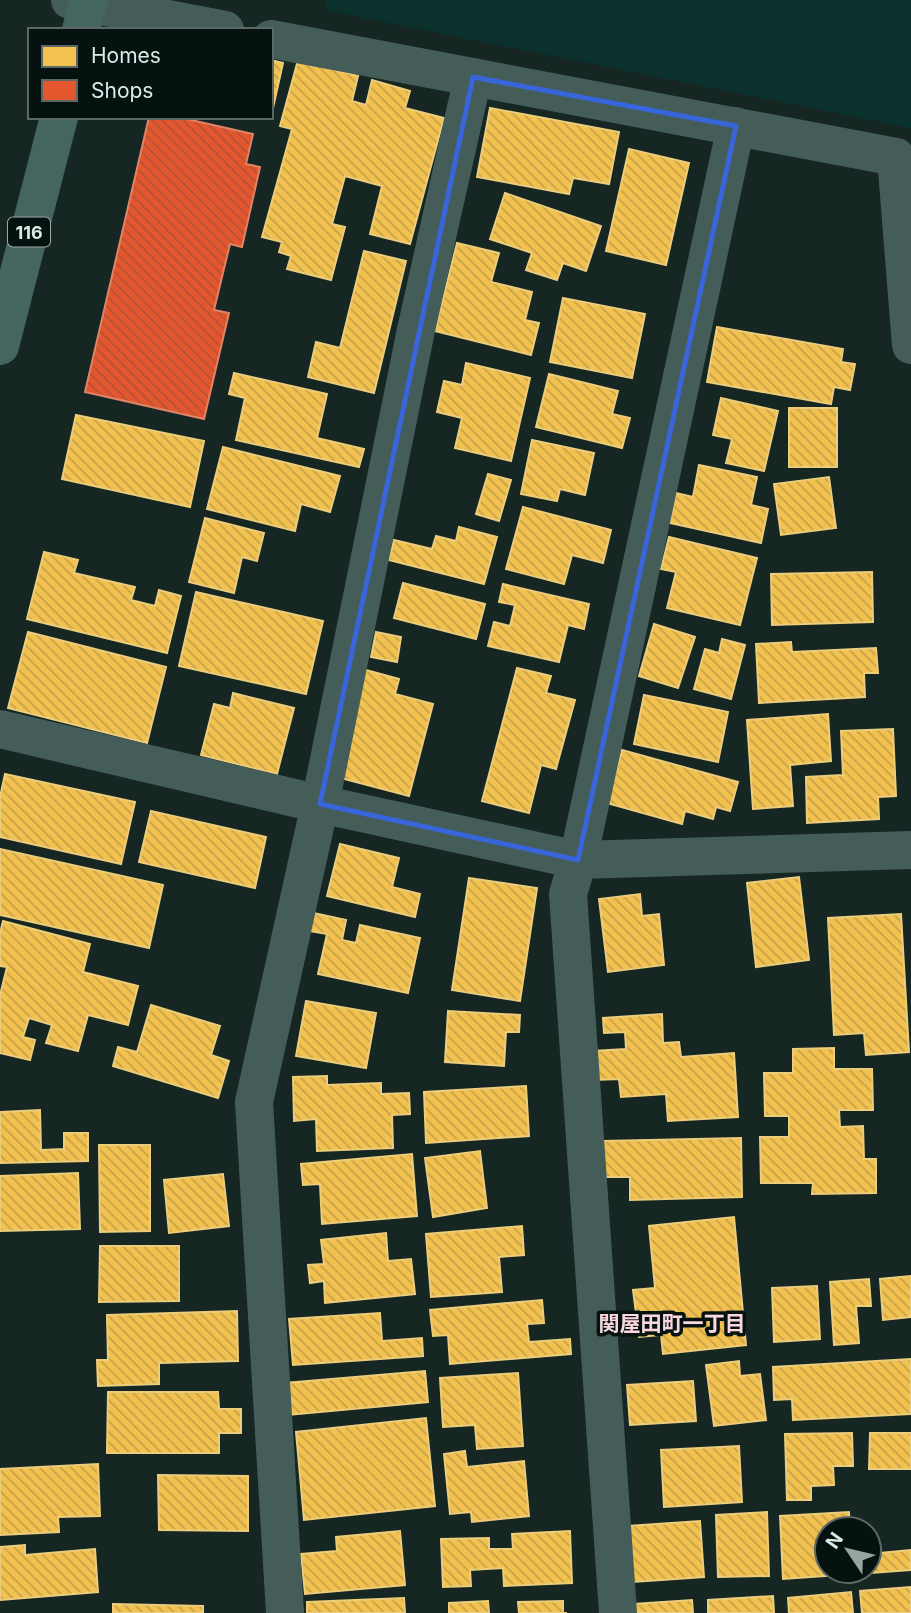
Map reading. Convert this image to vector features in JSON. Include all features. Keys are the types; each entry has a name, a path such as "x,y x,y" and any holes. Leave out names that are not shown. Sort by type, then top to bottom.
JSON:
{"highway":[{"name":"116","path":"0,346 58,119"}],"street":[{"path":"82,8 212,28"},
{"path":"273,38 896,157 911,345"},
{"path":"285,1613 254,1102 320,804 416,330 473,77"},
{"path":"618,1613 568,894 578,859 736,126"},
{"path":"0,729 320,804 578,859 911,850"}],"highlighted area":[{"path":"473,77 736,126 578,860 320,804"}],"shaded area":[{"path":"327,0 911,0 911,128 324,10"}],"building: Homes":[{"path":"273,60 283,63 273,108"},
{"path":"298,60 358,76 352,101 366,105 372,80 410,91 405,108 444,118 410,244 370,234 382,186 345,176 332,224 345,227 331,280 287,269 291,256 279,252 282,242 262,237 292,129 280,126"},
{"path":"490,108 619,132 609,184 573,178 569,194 477,177"},
{"path":"629,149 689,163 666,265 606,251"},
{"path":"505,193 601,226 586,271 563,263 557,280 526,270 532,253 490,239"},
{"path":"457,243 499,253 491,282 532,292 525,320 539,323 531,355 435,331"},
{"path":"364,251 406,261 374,393 308,377 316,342 340,348"},
{"path":"563,298 645,314 632,378 550,362"},
{"path":"717,327 843,349 841,362 855,364 850,390 834,387 831,404 707,382"},
{"path":"466,363 530,378 511,461 455,448 462,418 437,412 444,381 462,385"},
{"path":"234,373 327,394 317,438 364,449 359,467 236,440 245,398 229,394"},
{"path":"549,374 618,391 612,414 630,418 622,448 536,427"},
{"path":"721,398 778,411 764,471 726,463 732,439 713,435"},
{"path":"789,408 837,408 837,467 789,467"},
{"path":"76,415 204,441 190,507 62,479"},
{"path":"532,440 594,453 585,495 560,489 557,501 521,494"},
{"path":"223,447 340,476 330,512 301,504 295,531 207,509"},
{"path":"699,465 757,477 751,505 768,509 761,543 670,523 676,493 693,497"},
{"path":"488,474 511,480 499,521 476,514"},
{"path":"829,477 836,528 781,535 774,484"},
{"path":"523,507 611,530 603,563 572,555 564,584 506,569"},
{"path":"205,518 264,533 257,561 242,557 234,593 189,582"},
{"path":"459,527 497,537 484,584 389,560 394,540 432,549 436,536 456,541"},
{"path":"669,537 757,558 740,625 667,608 676,572 661,569"},
{"path":"44,552 78,560 74,573 135,587 131,600 155,606 159,590 181,596 167,653 27,619"},
{"path":"872,572 873,622 772,625 771,574"},
{"path":"403,583 485,604 476,639 394,618"},
{"path":"503,584 589,604 584,629 568,625 559,662 488,646 494,622 510,626 515,605 499,602"},
{"path":"196,592 323,621 306,694 179,666"},
{"path":"654,624 695,637 678,688 639,676"},
{"path":"28,632 166,667 147,743 8,708"},
{"path":"376,632 401,637 397,662 371,657"},
{"path":"722,639 745,645 731,699 694,689 705,649 719,653"},
{"path":"791,642 792,652 876,648 878,673 864,673 865,697 759,703 756,644"},
{"path":"517,668 551,676 546,693 575,700 556,769 541,765 529,813 482,801"},
{"path":"366,670 399,679 395,694 433,704 409,796 337,777"},
{"path":"233,693 294,708 277,774 201,755 214,704 230,708"},
{"path":"644,695 728,712 718,762 634,744"},
{"path":"828,714 831,761 790,765 793,806 753,809 747,720"},
{"path":"893,729 896,796 878,797 879,819 807,823 806,777 843,775 841,731"},
{"path":"622,750 738,782 730,811 716,807 713,819 685,811 682,824 607,803"},
{"path":"5,774 135,802 121,864 0,837 0,797"},
{"path":"151,811 266,837 255,888 139,862"},
{"path":"340,844 399,858 392,887 420,894 415,917 327,896"},
{"path":"0,849 163,885 149,948 0,915"},
{"path":"799,877 809,960 756,967 747,883"},
{"path":"469,878 537,888 520,1001 452,990"},
{"path":"640,894 642,916 659,914 664,965 608,972 599,899"},
{"path":"309,912 346,920 342,940 356,943 360,925 420,938 408,993 318,974 327,934 304,930"},
{"path":"901,914 909,1052 866,1055 864,1033 834,1035 828,918"},
{"path":"3,921 90,944 83,972 138,986 128,1025 88,1015 78,1051 46,1043 52,1025 29,1018 23,1037 35,1040 30,1060 0,1053 0,995 7,967 0,966 0,933"},
{"path":"306,1001 376,1013 366,1068 296,1056"},
{"path":"151,1005 220,1026 211,1055 229,1061 218,1098 113,1066 118,1047 137,1052"},
{"path":"448,1011 520,1015 519,1032 506,1032 504,1066 445,1062"},
{"path":"662,1014 663,1043 679,1042 681,1057 734,1053 738,1117 668,1121 666,1094 621,1097 619,1079 595,1080 593,1051 626,1049 625,1032 604,1033 603,1018"},
{"path":"834,1048 834,1069 872,1069 873,1110 839,1110 840,1127 863,1126 864,1159 876,1159 876,1193 812,1194 813,1183 761,1183 760,1137 789,1137 789,1116 765,1116 764,1073 793,1073 793,1049"},
{"path":"327,1076 327,1085 381,1083 381,1094 409,1093 410,1114 392,1115 393,1148 317,1151 316,1119 294,1121 293,1077"},
{"path":"526,1086 529,1136 426,1143 424,1092"},
{"path":"40,1110 41,1150 64,1149 64,1133 88,1133 88,1161 0,1163 0,1112"},
{"path":"741,1138 742,1197 630,1200 630,1177 604,1177 603,1141"},
{"path":"99,1145 150,1145 150,1231 100,1232"},
{"path":"480,1151 487,1208 433,1217 425,1158"},
{"path":"412,1154 417,1216 322,1224 320,1184 303,1185 301,1164"},
{"path":"78,1173 80,1229 0,1231 0,1176"},
{"path":"223,1174 229,1226 169,1233 164,1180"},
{"path":"734,1217 746,1345 663,1354 661,1335 639,1337 633,1290 655,1288 649,1226"},
{"path":"522,1226 524,1255 499,1257 502,1292 431,1297 426,1234"},
{"path":"386,1233 388,1261 411,1259 415,1294 325,1303 324,1281 310,1283 308,1265 324,1264 321,1240"},
{"path":"100,1246 179,1246 179,1301 99,1302"},
{"path":"911,1276 911,1317 883,1320 880,1279"},
{"path":"869,1279 871,1306 856,1306 859,1343 834,1345 830,1282"},
{"path":"817,1286 820,1339 774,1342 772,1288"},
{"path":"542,1300 544,1323 527,1324 529,1342 570,1339 571,1354 450,1364 448,1335 433,1336 430,1310"},
{"path":"237,1311 238,1361 159,1363 159,1384 98,1386 97,1360 108,1360 107,1315"},
{"path":"380,1313 382,1341 422,1338 423,1356 293,1365 289,1319"},
{"path":"911,1359 911,1414 793,1420 792,1399 774,1400 773,1367"},
{"path":"739,1361 740,1376 760,1374 766,1420 714,1426 706,1365"},
{"path":"425,1371 428,1402 288,1415 285,1383"},
{"path":"518,1373 523,1446 477,1449 475,1425 443,1427 440,1378"},
{"path":"693,1381 696,1421 630,1425 627,1385"},
{"path":"108,1392 218,1392 219,1409 241,1409 241,1433 219,1433 219,1453 107,1453"},
{"path":"426,1418 435,1506 304,1520 296,1432"},
{"path":"852,1433 853,1466 833,1466 834,1485 811,1486 811,1500 787,1500 785,1434"},
{"path":"870,1433 911,1433 911,1469 869,1469"},
{"path":"739,1446 742,1502 664,1507 661,1450"},
{"path":"465,1451 467,1467 524,1461 529,1516 472,1522 471,1512 450,1514 444,1454"},
{"path":"98,1464 100,1516 58,1517 59,1532 0,1535 0,1469"},
{"path":"158,1475 248,1476 248,1531 159,1530"},
{"path":"767,1512 769,1576 718,1577 716,1515"},
{"path":"849,1512 849,1515 813,1515 813,1577 783,1579 780,1516"},
{"path":"700,1521 704,1577 633,1582 628,1526"},
{"path":"400,1531 405,1585 305,1594 301,1554 337,1551 336,1537"},
{"path":"570,1531 572,1583 504,1586 503,1568 470,1570 471,1586 443,1587 441,1539 489,1538 489,1549 513,1549 512,1534"},
{"path":"25,1545 25,1555 95,1549 98,1592 0,1600 0,1547"},
{"path":"911,1550 911,1570 883,1572 883,1553"},
{"path":"911,1587 911,1613 862,1613 860,1591"},
{"path":"851,1592 853,1613 789,1613 788,1598"},
{"path":"773,1596 774,1613 708,1613 708,1600"},
{"path":"404,1598 405,1613 307,1613 307,1602"},
{"path":"692,1600 693,1613 635,1613 634,1604"},
{"path":"488,1601 489,1613 449,1613 449,1603"},
{"path":"563,1601 563,1613 519,1613 518,1602"},
{"path":"113,1604 203,1606 203,1613 113,1613"}],"building: Shops":[{"path":"149,119 187,119 253,134 246,164 260,167 242,247 230,244 214,310 229,313 204,419 85,392"}],"district":[{"name":"関屋田町一丁目","path":"672,1323"}]}
